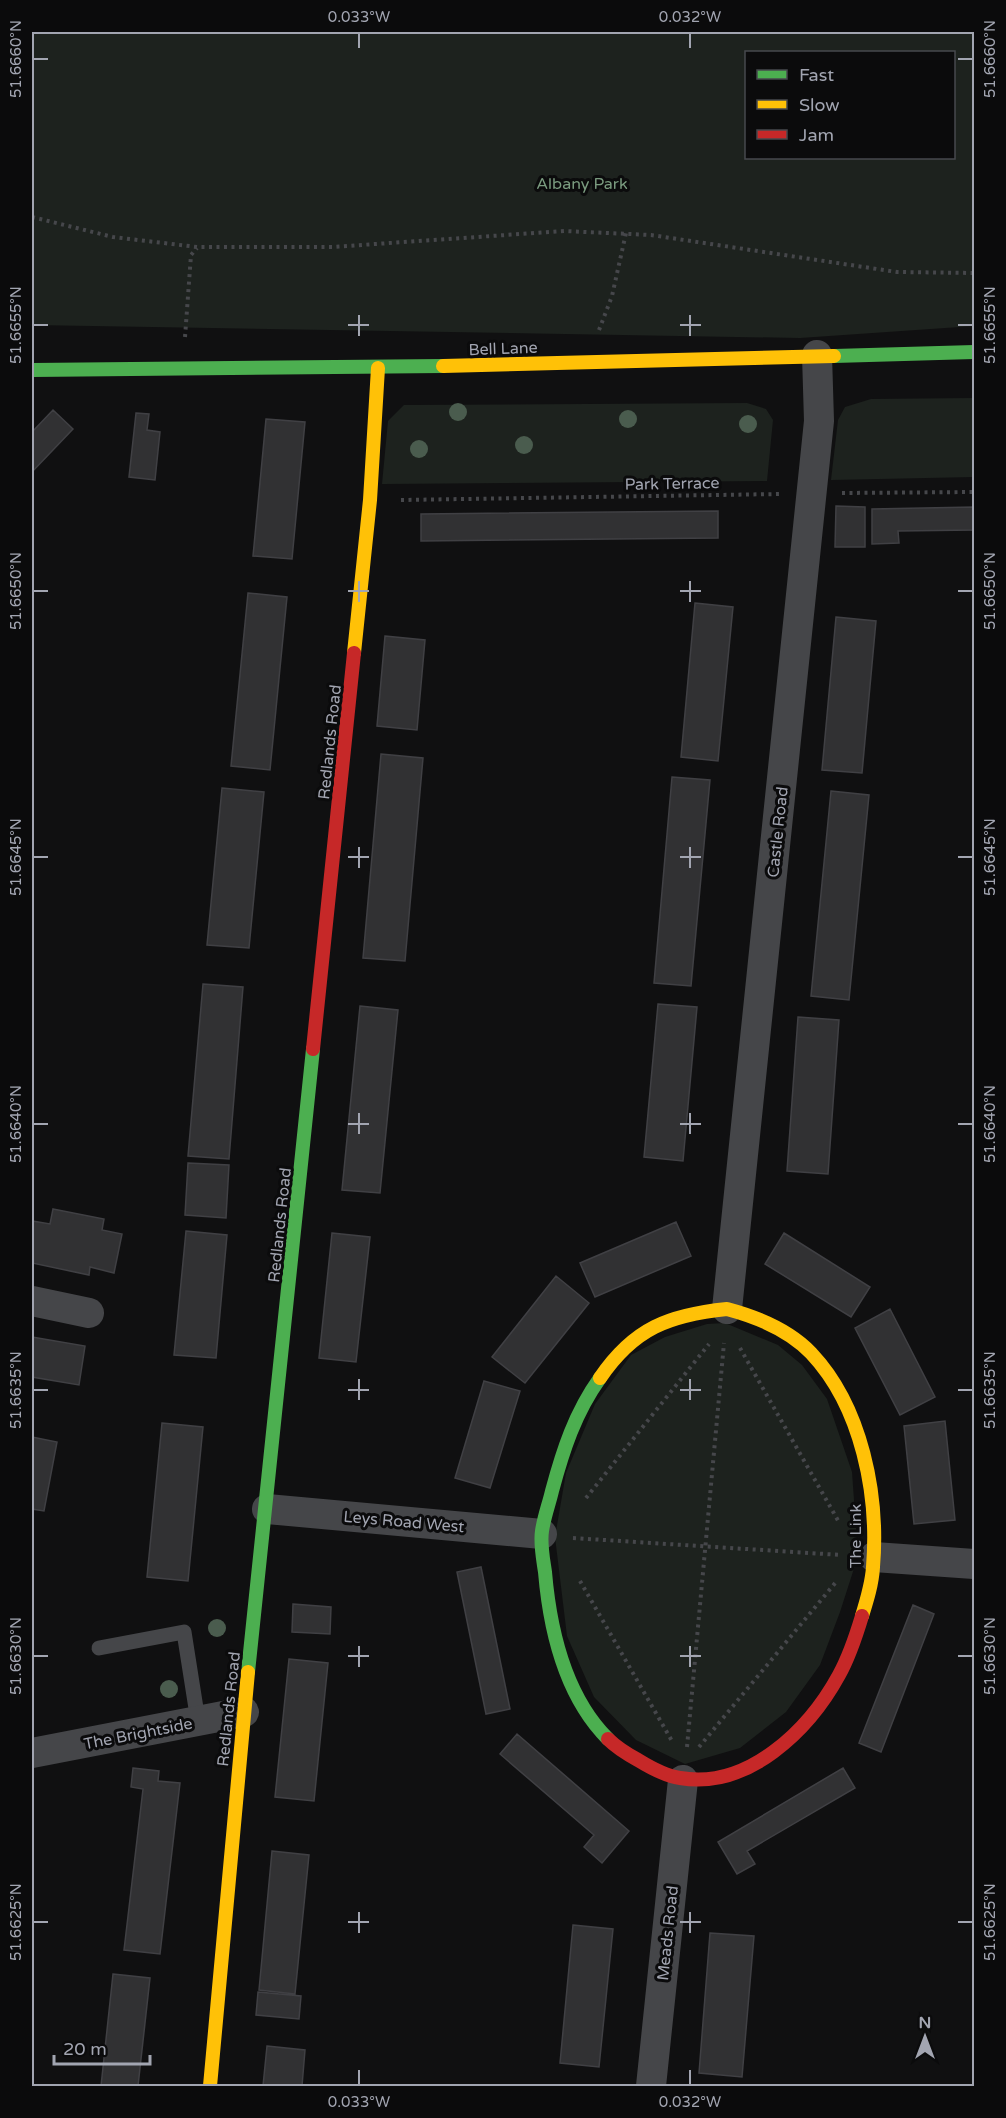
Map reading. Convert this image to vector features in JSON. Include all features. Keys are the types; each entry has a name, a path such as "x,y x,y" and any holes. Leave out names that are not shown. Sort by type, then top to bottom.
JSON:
{"street":[{"name":"Bell Lane","path":"32,370 378,368 975,352"},
{"name":"Castle Road","path":"726,1322 819,421 818,355"},
{"name":"Redlands Road","path":"210,2086 244,1712 267,1509 370,500 378,368"},
{"path":"32,1301 89,1313"},
{"name":"The Link","path":"696,1312 726,1322 754,1316 782,1330 813,1355 836,1386 859,1437 871,1487 860,1556 871,1586 854,1641 834,1684 808,1719 779,1748 762,1761 738,1773 712,1779 684,1772 651,1768 619,1749 583,1708 559,1653 550,1616 554,1536 564,1442 592,1387 613,1359 639,1337 667,1320 696,1312"},
{"name":"Leys Road West","path":"267,1509 554,1536"},
{"path":"860,1556 975,1564"},
{"name":"The Brightside","path":"32,1753 244,1712"},
{"name":"Meads Road","path":"651,2086 684,1772"}],"lane":[{"path":"99,1648 184,1632 198,1721"}],"path":[{"path":"32,217 113,237 197,247 332,247 564,231 626,233 706,242 897,272 975,273"},
{"path":"592,362 594,343 612,296 626,233"},
{"path":"183,369 191,255 197,247"},
{"name":"Park Terrace","path":"370,500 975,492"},
{"path":"684,1772 726,1322"},
{"path":"584,1500 711,1342"},
{"path":"737,1344 841,1526"},
{"path":"554,1536 860,1556"},
{"path":"684,1772 843,1574"},
{"path":"578,1578 684,1772"}],"green space":[{"name":"Albany Park","path":"32,32 974,32 974,326 800,338 32,325"},
{"path":"974,398 974,477 831,480 838,420 845,407 871,399"},
{"path":"747,403 766,409 773,420 767,481 382,484 388,421 404,405"},
{"path":"725,1323 778,1345 802,1365 827,1399 852,1472 858,1556 820,1665 786,1712 740,1748 685,1764 636,1740 594,1697 567,1636 555,1537 566,1473 595,1404 631,1355 665,1337 707,1324"}],"building":[{"path":"53,410 73,429 32,472 32,432"},
{"path":"136,413 149,414 147,430 160,432 155,480 129,477"},
{"path":"266,419 305,422 292,559 253,556"},
{"path":"836,506 865,507 865,547 835,547"},
{"path":"974,507 974,530 898,531 899,543 872,544 872,509"},
{"path":"718,511 718,538 421,541 421,514"},
{"path":"248,593 287,597 270,770 231,766"},
{"path":"695,603 733,607 718,761 681,757"},
{"path":"836,617 876,621 862,773 822,770"},
{"path":"385,636 425,640 417,730 377,726"},
{"path":"381,754 423,758 405,961 363,958"},
{"path":"672,777 710,780 691,986 654,983"},
{"path":"222,788 264,792 249,948 207,945"},
{"path":"831,791 869,795 849,1000 811,996"},
{"path":"203,984 243,987 229,1159 188,1156"},
{"path":"658,1004 697,1007 683,1161 644,1157"},
{"path":"360,1006 398,1010 380,1193 342,1190"},
{"path":"798,1017 839,1020 828,1174 787,1171"},
{"path":"188,1163 229,1165 226,1218 185,1215"},
{"path":"53,1209 104,1219 102,1230 122,1234 114,1273 90,1267 89,1275 32,1263 32,1221 50,1224"},
{"path":"676,1222 691,1256 595,1297 580,1263"},
{"path":"186,1231 227,1235 216,1358 174,1355"},
{"path":"332,1233 370,1237 356,1362 319,1358"},
{"path":"784,1233 870,1287 851,1317 765,1264"},
{"path":"556,1276 589,1303 525,1383 492,1357"},
{"path":"890,1309 935,1397 900,1415 855,1328"},
{"path":"32,1337 85,1346 79,1385 32,1377"},
{"path":"484,1381 520,1391 490,1488 455,1478"},
{"path":"945,1421 955,1520 914,1524 904,1426"},
{"path":"162,1423 203,1427 188,1581 147,1577"},
{"path":"32,1437 57,1442 44,1511 32,1509"},
{"path":"481,1567 510,1709 486,1714 457,1572"},
{"path":"293,1604 331,1607 330,1634 292,1632"},
{"path":"913,1605 934,1614 881,1752 859,1743"},
{"path":"289,1659 328,1663 314,1801 275,1797"},
{"path":"517,1734 629,1831 602,1863 584,1847 594,1835 500,1754"},
{"path":"133,1768 159,1771 158,1781 180,1783 160,1954 124,1950 143,1789 131,1787"},
{"path":"843,1768 855,1788 747,1851 755,1864 737,1874 718,1842"},
{"path":"272,1851 309,1855 295,1994 259,1990"},
{"path":"573,1925 613,1929 599,2067 560,2063"},
{"path":"710,1933 754,1936 742,2077 699,2073"},
{"path":"113,1974 150,1978 138,2086 101,2086"},
{"path":"258,1992 301,1996 299,2019 256,2015"},
{"path":"267,2046 305,2050 302,2086 263,2086"}],"traffic: fast":[{"path":"834,356 974,352"},
{"path":"32,370 443,366"},
{"path":"248,1672 313,1049"},
{"path":"600,1378 577,1418 565,1446 545,1516 541,1541 547,1594 562,1662 581,1703 593,1722 608,1739"}],"traffic: slow":[{"path":"443,366 834,356"},
{"path":"354,653 370,500 378,368"},
{"path":"727,1309 772,1325 811,1353 829,1375 855,1425 863,1453 873,1511 872,1573 862,1616"},
{"path":"600,1378 626,1347 654,1327 687,1315 727,1309"},
{"path":"210,2086 248,1672"}],"traffic: jam":[{"path":"313,1049 354,653"},
{"path":"608,1739 622,1751 653,1769 680,1778 705,1779 729,1775 752,1765 774,1752 793,1735 826,1696 846,1661 862,1616"}]}
